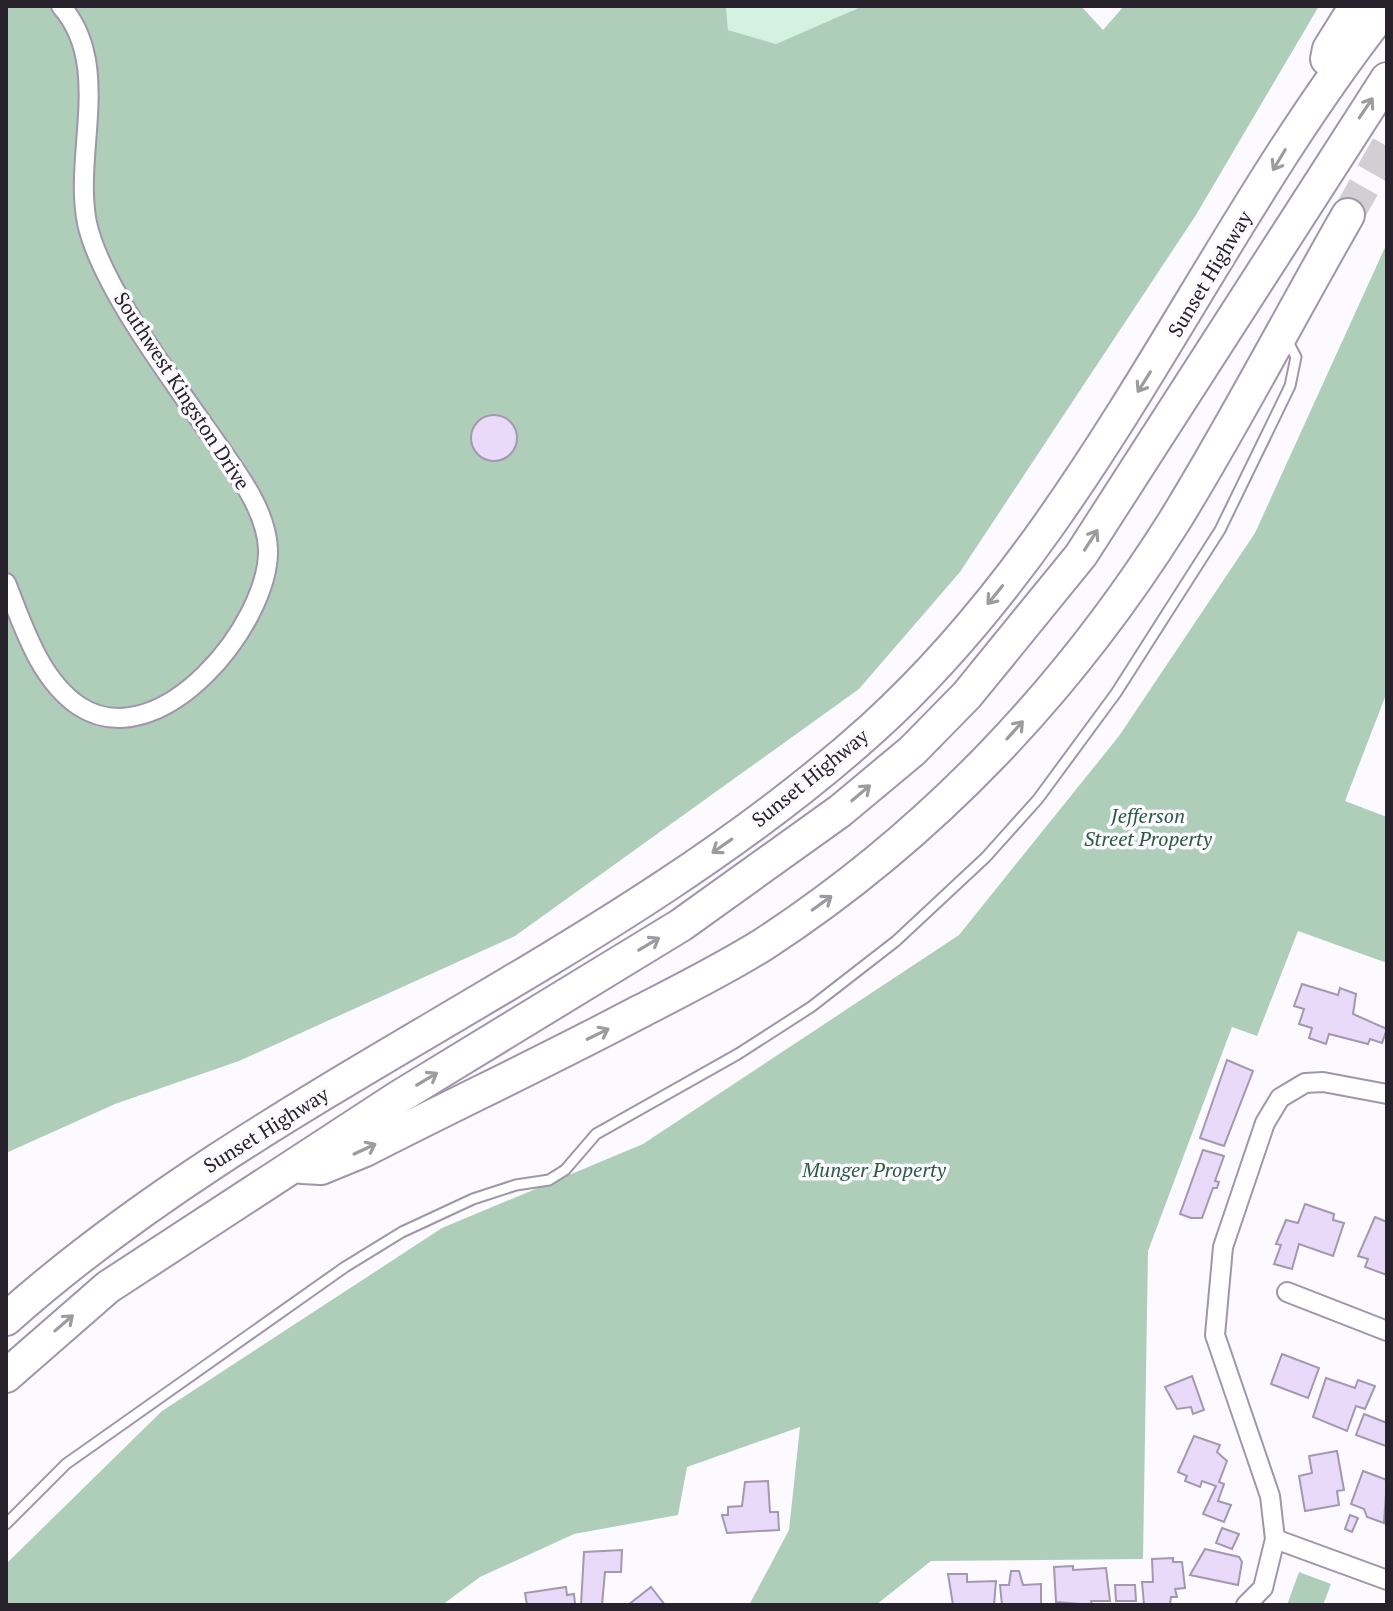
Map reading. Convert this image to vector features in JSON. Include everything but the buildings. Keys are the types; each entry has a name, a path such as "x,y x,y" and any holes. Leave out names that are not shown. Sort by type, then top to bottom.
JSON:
{"highway":[{"path":"1320,94 1329,49 1356,6"},
{"name":"Sunset Highway","path":"6,1319 56,1275 142,1210 229,1152 684,872 772,811 873,728 957,641 1042,536 1126,410 1320,94 1387,6"},
{"name":"Sunset Highway","path":"6,1376 108,1287 291,1166 681,925 815,830 912,751 967,695 1081,555 1387,79"},
{"path":"291,1166 321,1168 365,1150 708,976 813,910 912,833 1012,734 1093,637 1175,519 1348,215"}],"street":[{"name":"Southwest Kingston Drive","path":"6,583 30,640 51,678 78,705 93,713 115,717 163,706 219,661 257,603 268,559 265,530 240,477 162,364 110,280 93,244 85,196 88,77 79,30 61,6"},
{"path":"1246,1605 1263,1588 1275,1539 1270,1496 1215,1335 1223,1247 1265,1123 1280,1098 1305,1083 1323,1082 1387,1094"},
{"path":"1287,1292 1387,1331"},
{"path":"1275,1539 1387,1580"}],"lane":[{"path":"6,1524 66,1464 345,1267 402,1232 473,1199 557,1175 596,1134 738,1054 811,1007 865,968 934,906 986,857 1038,799 1116,693 1189,583 1220,530 1290,386 1296,357 1281,333"}],"green space":[{"path":"6,6 726,6 728,30 776,44 863,6 1081,6 1103,30 1124,6 1319,6 1196,215 960,572 859,689 515,936 239,1061 115,1104 6,1153"},
{"path":"726,6 863,6 776,44 728,30"},
{"path":"1387,243 1387,692 1345,801 1387,817 1387,963 1298,931 1257,1036 1232,1027 1148,1251 1143,1559 931,1561 876,1605 749,1605 789,1530 800,1427 687,1467 678,1515 574,1534 480,1577 442,1605 6,1605 6,1564 162,1411 442,1228 643,1144 959,935 1119,736 1255,533"},
{"path":"1299,1572 1331,1584 1323,1605 1287,1605"}],"tunnel":[{"path":"1348,215 1387,146"}],"park label":[{"name":"Jefferson Street Property","path":"1148,828"},
{"name":"Munger Property","path":"874,1170"}]}
